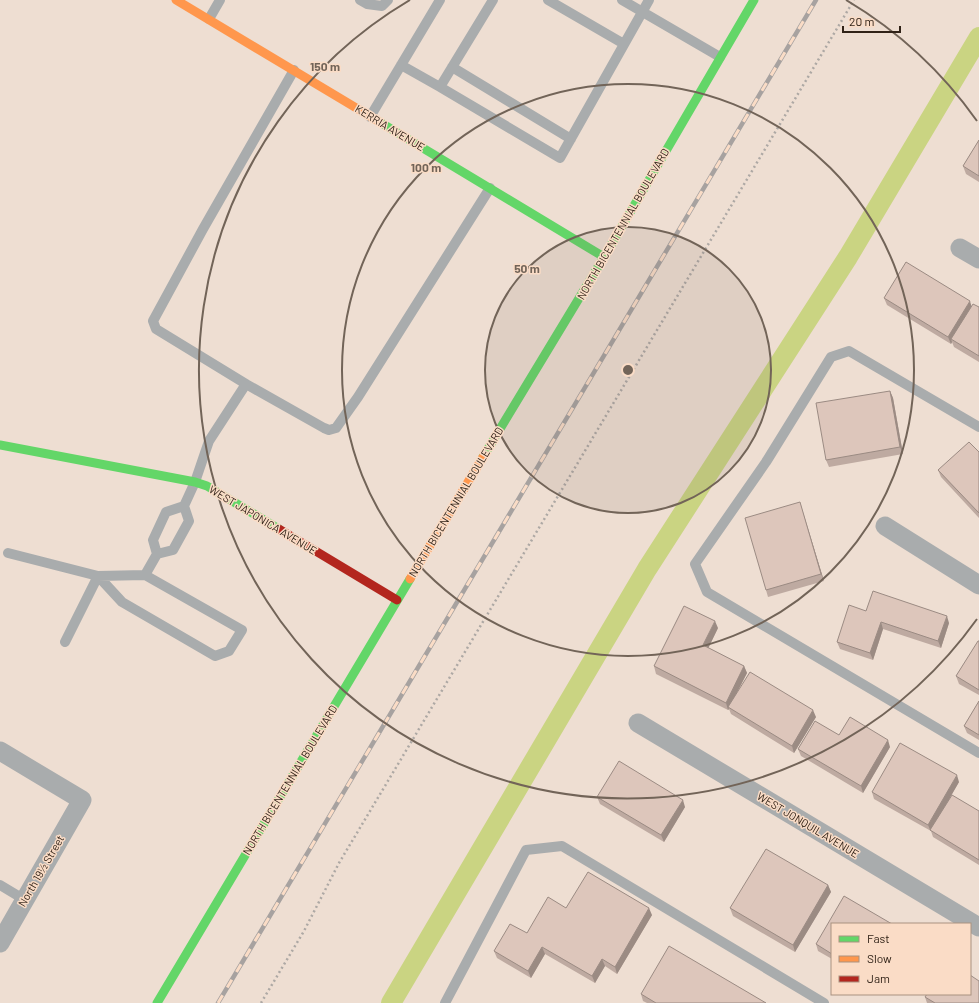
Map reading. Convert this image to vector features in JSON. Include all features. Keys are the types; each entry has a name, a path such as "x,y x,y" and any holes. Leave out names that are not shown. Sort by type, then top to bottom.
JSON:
{"main road":[{"name":"KERRIA AVENUE","path":"176,0 604,257"},
{"name":"NORTH BICENTENNIAL BOULEVARD","path":"157,1003 397,600 604,257 754,0"},
{"name":"WEST JAPONICA AVENUE","path":"0,445 195,482 207,486 397,600"}],"street":[{"path":"960,248 979,259"},
{"path":"884,526 979,585"},
{"name":"WEST JONQUIL AVENUE","path":"638,723 979,927"},
{"name":"North 19½ Street","path":"0,751 82,800 0,943"}],"lane":[{"path":"209,20 220,0"},
{"path":"360,0 367,4 382,6 388,0"},
{"path":"370,117 440,0"},
{"path":"440,87 493,0"},
{"path":"548,0 624,44"},
{"path":"622,0 720,57"},
{"path":"401,65 560,158 649,0"},
{"path":"452,67 571,139"},
{"path":"294,70 203,229 153,321 156,329 246,384 324,428 329,430 336,428 362,390 490,188"},
{"path":"979,427 849,352 831,357 766,462 695,564 707,592 979,753"},
{"path":"145,575 158,554 173,550 189,521 184,506 195,482 209,441 246,384"},
{"path":"158,554 153,540 166,512 184,506"},
{"path":"8,553 98,576 145,575 242,630 229,651 215,656 122,602 98,576"},
{"path":"64,642 98,576"},
{"path":"445,1003 526,850 562,846 824,1003"},
{"path":"0,885 25,900"}],"path":[{"path":"261,1003 304,931 339,863 854,0"}],"building":[{"path":"979,140 979,176 963,166"},
{"path":"906,262 970,301 948,337 884,298"},
{"path":"973,304 979,307 979,356 951,339"},
{"path":"890,391 900,447 826,460 816,403"},
{"path":"969,442 979,452 979,513 938,470"},
{"path":"800,502 821,574 766,590 745,518"},
{"path":"873,591 947,616 938,641 881,622 870,653 837,642 849,605 866,611"},
{"path":"684,606 715,621 703,645 744,666 726,703 654,666"},
{"path":"979,641 979,690 956,676"},
{"path":"750,672 813,710 792,746 728,707"},
{"path":"979,701 979,735 964,726"},
{"path":"850,717 888,740 861,786 798,749 815,721 839,735"},
{"path":"900,743 957,775 928,825 872,792"},
{"path":"619,761 683,800 661,835 597,797"},
{"path":"952,795 979,811 979,860 930,830"},
{"path":"766,849 828,885 793,945 730,908"},
{"path":"588,872 649,908 615,967 602,959 592,976 542,947 528,971 494,951 510,924 527,933 548,897 566,908"},
{"path":"844,896 890,923 831,923 831,953 816,944"},
{"path":"669,946 766,1003 656,1003 641,994"},
{"path":"971,976 979,981 979,1003 935,1003 925,997 926,995 971,995"}],"waterway":[{"path":"391,1003 647,569 848,257 979,37"}],"railway":[{"path":"218,1003 816,0"}],"traffic: fast":[{"path":"483,457 604,257 754,0"},
{"path":"378,121 604,257"},
{"path":"0,445 195,482 207,486 279,529"},
{"path":"157,1003 410,579"}],"traffic: slow":[{"path":"176,0 378,121"},
{"path":"410,579 483,457"}],"traffic: jam":[{"path":"279,529 397,600"}]}
